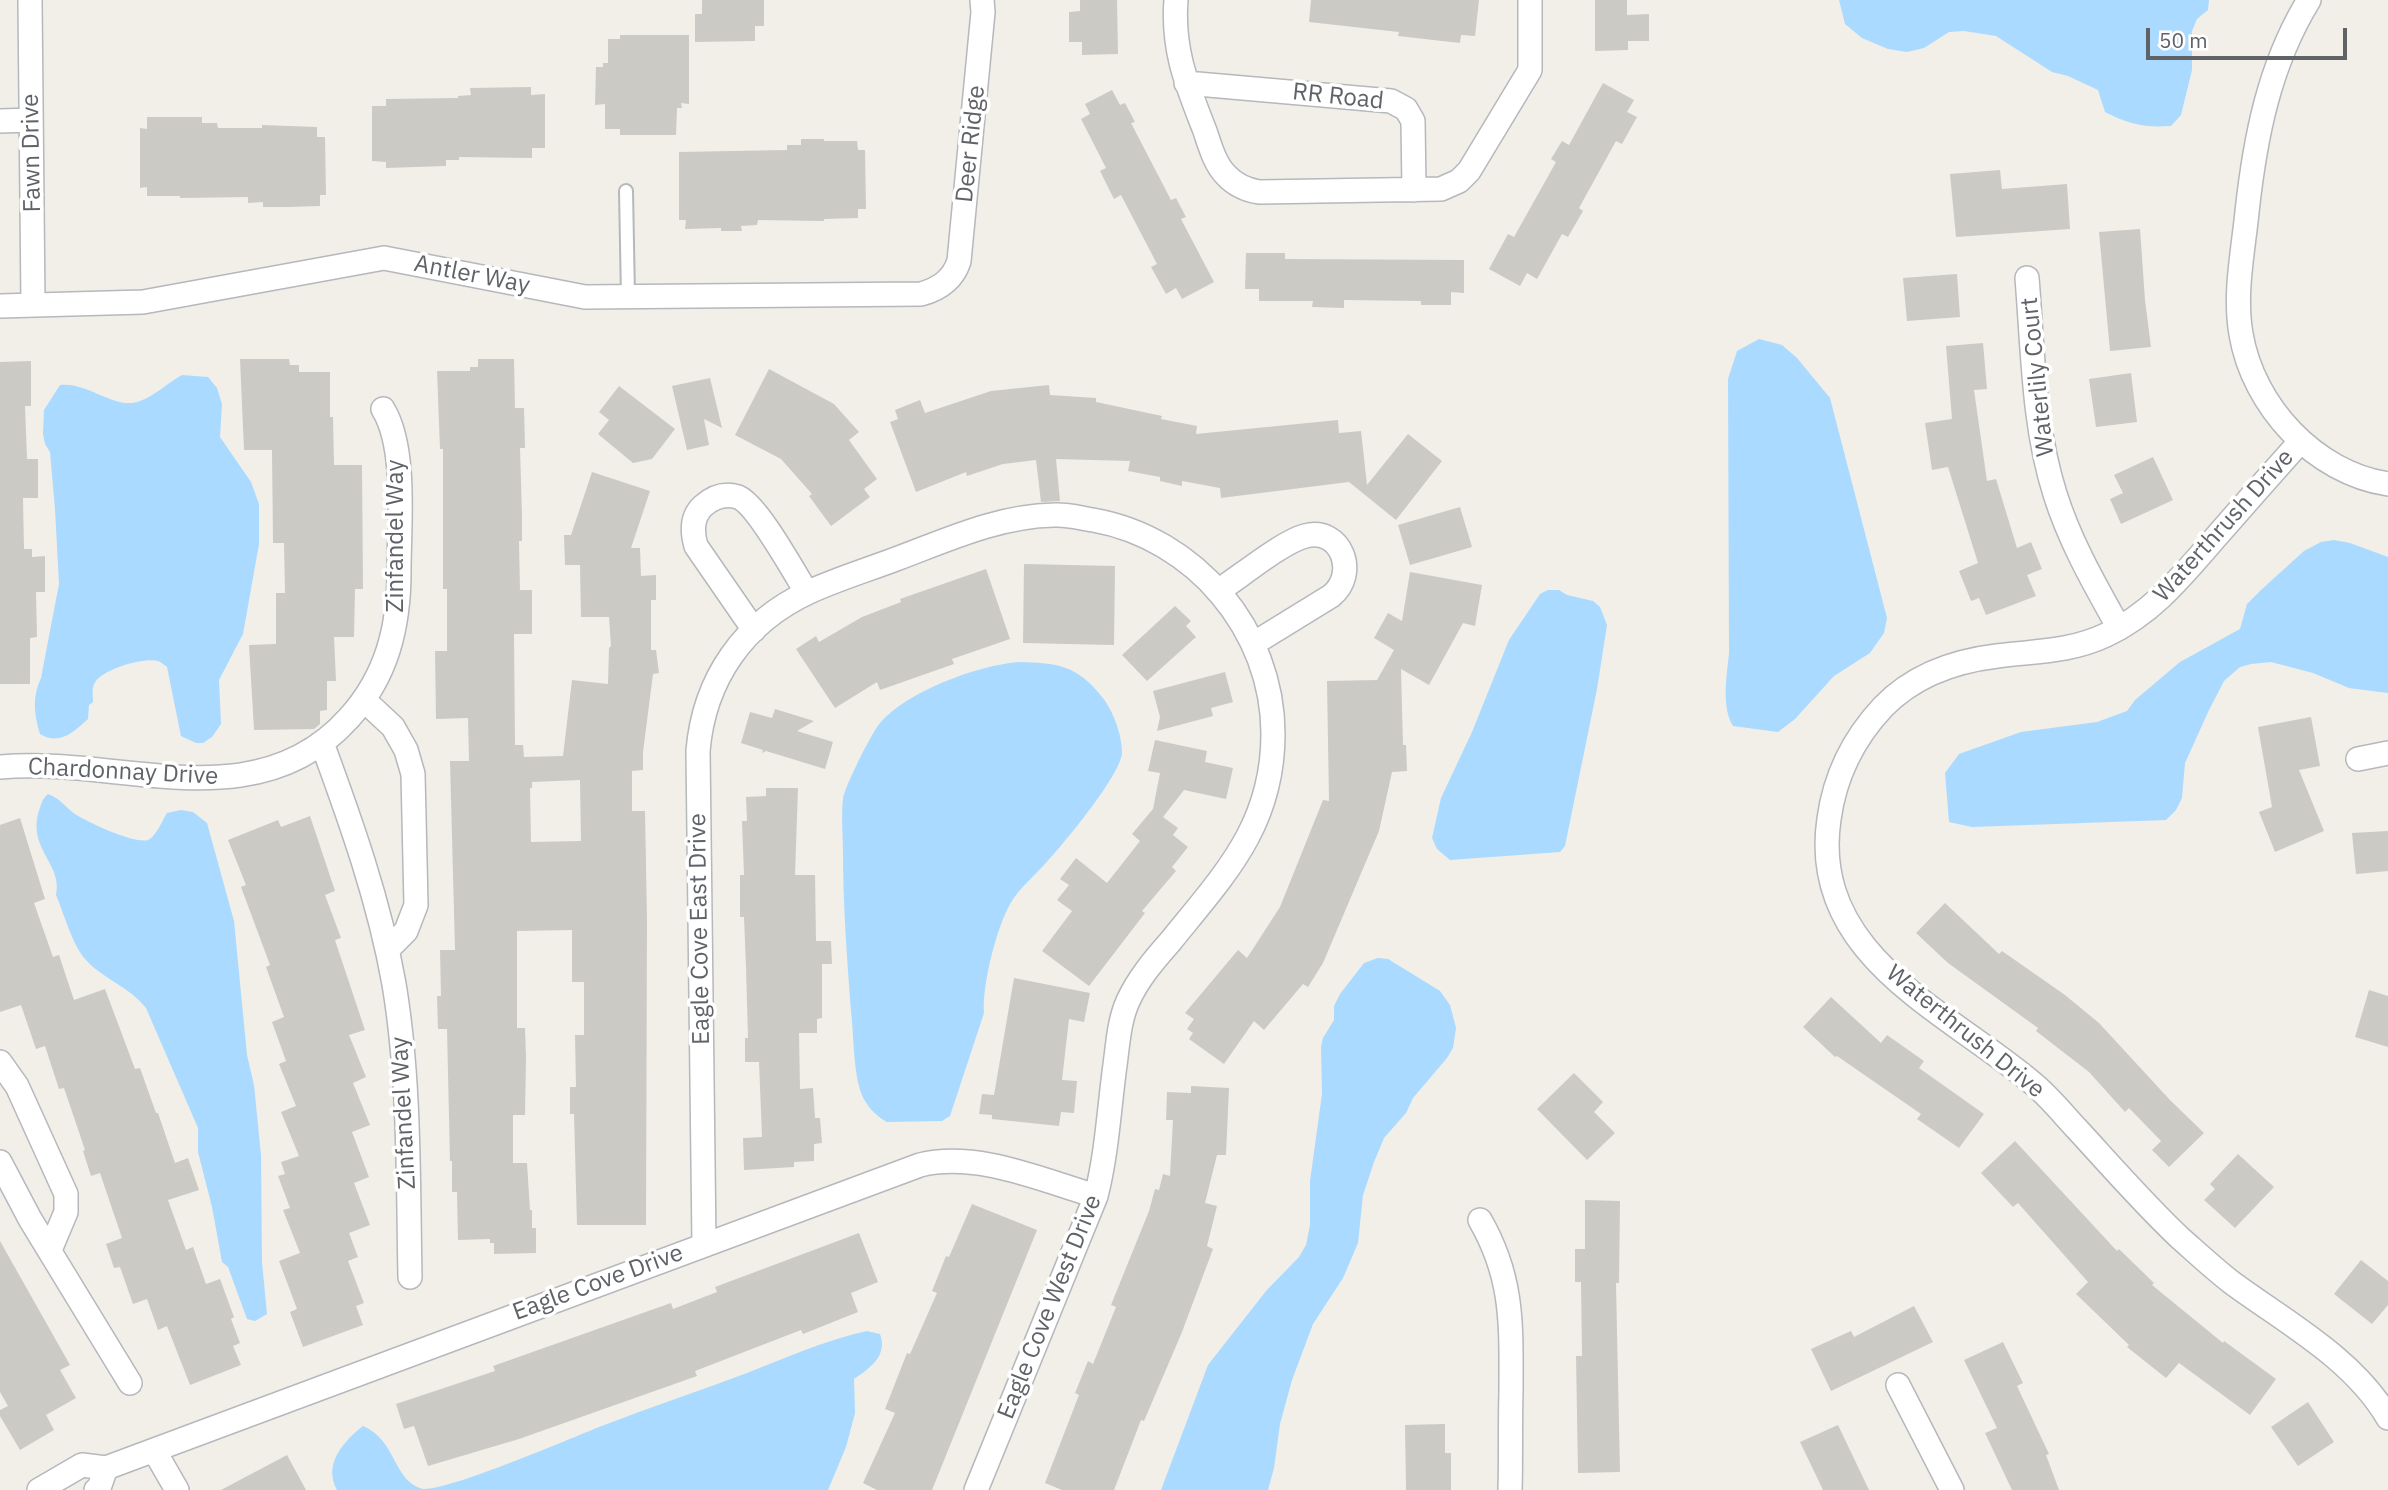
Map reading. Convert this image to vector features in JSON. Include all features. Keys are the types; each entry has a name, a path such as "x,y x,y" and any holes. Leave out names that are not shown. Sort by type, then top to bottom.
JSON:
{"street":[{"name":"Fawn Drive","path":"30,0 33,305"},
{"name":"Deer Ridge","path":"945,283 959,261 982,0"},
{"path":"1177,0 1177,53 1218,165 1226,175 1247,190 1259,192 1441,189 1459,181 1472,167 1530,70 1530,0"},
{"path":"2309,0 2277,65 2259,125 2251,173 2238,309 2243,345 2251,370 2268,403 2300,442 2345,471 2388,484"},
{"name":"RR Road","path":"1186,83 1391,101 1406,109 1413,121 1414,190"},
{"path":"0,121 31,120"},
{"name":"Antler Way","path":"0,306 143,302 384,258 585,297 920,294 935,290 945,283"},
{"name":"Waterlily Court","path":"2027,278 2038,415 2054,492 2077,552 2119,628"},
{"name":"Zinfandel Way","path":"383,409 394,437 398,462 398,608 389,651 381,671 364,700 341,728 322,743 365,863 387,950 397,1006 405,1080 410,1277"},
{"name":"Waterthrush Drive","path":"2300,442 2166,593 2142,615 2088,643 2054,651 1974,659 1950,666 1916,681 1886,705 1861,732 1848,754 1831,802 1827,852 1838,901 1847,923 1862,946 1905,989 2030,1080 2158,1217 2227,1279 2347,1368 2373,1395 2388,1418"},
{"path":"754,630 696,546 694,522 699,510 713,498 736,496 751,507 807,593"},
{"name":"Eagle Cove West Drive","path":"807,593 1001,521 1052,514 1116,524 1152,539 1191,564 1218,591 1231,606 1253,644 1267,685 1272,723 1272,762 1256,822 1238,855 1145,972 1128,1001 1119,1027 1102,1170 1096,1196 976,1490"},
{"path":"1218,591 1294,541 1308,535 1320,535 1342,552 1345,570 1340,588 1253,644"},
{"name":"Eagle Cove East Drive","path":"704,1244 698,751 701,725 713,687 732,653 768,616 807,593"},
{"path":"364,700 393,727 406,750 413,774 416,905 406,931 387,950"},
{"name":"Chardonnay Drive","path":"0,766 44,764 201,779 236,778 281,767 322,743"},
{"path":"2358,759 2388,754"},
{"path":"0,1062 17,1086 66,1194 66,1212 50,1250"},
{"name":"Eagle Cove Drive","path":"39,1490 82,1465 106,1468 704,1244 935,1161 966,1160 981,1163 1096,1196"},
{"path":"0,1162 130,1383"},
{"path":"1480,1220 1494,1246 1506,1281 1509,1302 1510,1490"},
{"path":"1898,1385 1952,1490"},
{"path":"153,1450 177,1490"},
{"path":"96,1490 106,1468"}],"lane":[{"path":"626,191 628,297"}],"water":[{"path":"1839,0 2209,0 2208,10 2197,19 2192,31 2192,70 2181,115 2171,126 2145,126 2121,120 2105,112 2098,90 2068,76 2052,72 1996,36 1964,31 1949,32 1924,48 1907,52 1888,49 1862,38 1845,24"},
{"path":"1759,339 1782,345 1797,358 1830,398 1887,618 1884,633 1870,653 1834,676 1795,719 1778,732 1733,726 1726,700 1729,653 1728,379 1737,351"},
{"path":"182,375 208,377 217,388 222,404 220,437 251,482 259,504 259,544 243,634 219,680 221,724 212,737 203,743 196,743 181,736 167,667 152,660 115,668 100,677 93,686 93,702 89,705 88,719 66,736 54,739 47,737 40,734 35,699 59,584 50,452 43,434 44,410 60,385 81,387 111,399 131,403 150,396"},
{"path":"2334,540 2388,557 2388,693 2349,688 2313,673 2271,662 2240,667 2224,681 2209,710 2185,763 2182,798 2176,810 2166,820 1972,827 1949,822 1945,773 1959,754 2021,732 2097,722 2127,711 2135,700 2180,662 2240,629 2247,604 2304,551 2321,542"},
{"path":"1548,590 1559,590 1567,595 1593,601 1600,607 1607,625 1597,689 1565,846 1560,852 1450,860 1437,849 1432,838 1441,798 1472,732 1509,640 1540,594"},
{"path":"1018,662 1056,665 1084,678 1110,709 1122,752 1102,793 1010,903 990,961 984,1013 950,1116 942,1121 887,1122 874,1113 864,1100 856,1071 844,912 843,799 871,737 892,711 944,682 1001,664"},
{"path":"48,794 86,820 134,839 151,838 167,813 181,810 193,812 207,823 234,921 247,1055 254,1085 261,1155 262,1262 267,1314 255,1321 247,1319 228,1267 222,1262 198,1152 198,1128 146,1008 132,994 100,973 86,960 69,929 56,895 55,875 38,838 36,827 38,814"},
{"path":"1378,958 1388,959 1440,991 1450,1005 1456,1028 1453,1048 1413,1098 1406,1113 1384,1138 1363,1195 1358,1243 1343,1278 1313,1324 1292,1380 1280,1424 1268,1490 1161,1490 1208,1365 1266,1291 1299,1257 1306,1245 1310,1225 1310,1181 1322,1094 1323,1038 1334,1020 1334,1006 1340,994 1364,963"},
{"path":"867,1331 880,1334 882,1349 876,1361 854,1379 855,1413 846,1447 828,1490 337,1490 333,1480 332,1471 337,1454 363,1426 374,1432 382,1441 413,1485 423,1489 438,1487 485,1472 624,1417 836,1339"}],"building":[{"path":"702,0 764,0 764,26 755,26 755,41 695,42 695,14 702,14"},
{"path":"1080,0 1117,0 1118,54 1082,55 1082,42 1069,42 1069,12 1080,11"},
{"path":"1311,0 1479,0 1475,36 1461,35 1460,43 1398,36 1399,32 1309,22"},
{"path":"1595,0 1627,0 1627,15 1649,14 1649,41 1628,41 1628,50 1595,51"},
{"path":"620,35 689,35 689,104 681,103 682,108 677,108 676,135 620,135 620,129 605,129 605,104 595,105 596,67 603,67 603,63 608,63 608,39 620,39"},
{"path":"1603,83 1634,100 1627,112 1637,117 1622,144 1616,141 1579,208 1583,211 1568,237 1562,234 1537,279 1527,273 1520,286 1489,269 1508,234 1514,237 1556,162 1551,159 1562,141 1569,145"},
{"path":"531,87 531,95 545,94 545,148 532,148 532,158 459,157 459,160 446,160 446,166 386,168 386,162 372,161 372,106 386,106 386,99 458,98 471,95 470,88"},
{"path":"1112,90 1120,105 1125,103 1135,122 1131,123 1171,200 1176,198 1186,217 1181,219 1214,282 1182,299 1176,288 1166,294 1151,267 1157,264 1121,195 1114,199 1100,171 1106,168 1081,119 1090,114 1085,104"},
{"path":"147,117 202,117 202,123 217,123 218,128 262,128 262,125 317,127 317,137 325,137 326,195 320,195 320,206 288,207 263,207 263,202 248,203 248,197 147,196 147,187 140,188 140,128 147,129"},
{"path":"801,139 857,141 858,150 865,150 866,209 858,209 858,218 824,221 758,220 757,225 741,226 742,231 721,231 721,228 685,229 686,220 679,220 679,152 787,150 787,145 801,145"},
{"path":"2000,170 2002,189 2067,184 2070,229 1956,237 1950,174"},
{"path":"2140,229 2151,347 2110,351 2099,232"},
{"path":"1246,253 1285,253 1285,259 1464,260 1464,293 1451,292 1451,305 1421,305 1421,301 1344,300 1344,308 1312,307 1313,301 1259,301 1259,289 1245,289"},
{"path":"1957,274 1960,317 1907,321 1903,278"},
{"path":"1983,343 1987,389 1974,390 1987,481 1996,479 2017,548 2031,542 2042,569 2027,575 2036,596 1986,615 1979,598 1971,601 1959,571 1978,563 1948,467 1932,470 1925,423 1952,419 1946,346"},
{"path":"240,359 289,359 290,365 299,365 299,372 330,372 334,465 362,465 363,589 355,589 354,637 334,637 336,681 327,681 327,710 320,711 320,724 314,729 254,730 249,645 276,644 276,593 285,593 284,543 273,543 272,450 244,450"},
{"path":"478,359 514,359 515,408 524,408 525,448 520,448 520,590 532,590 532,634 514,634 515,745 523,745 524,757 563,756 572,680 608,684 611,646 609,617 581,617 580,565 565,565 564,535 571,535 592,472 650,491 631,548 640,548 641,576 656,575 656,600 651,600 651,650 656,650 659,673 653,674 643,770 632,771 632,811 645,811 646,1225 577,1225 574,1114 570,1114 570,1087 576,1087 575,1035 584,1035 584,982 572,982 572,930 517,931 517,1028 525,1028 525,1115 513,1115 513,1163 527,1163 532,1228 536,1228 536,1253 494,1254 494,1243 490,1243 490,1239 458,1240 457,1192 452,1192 450,1161 447,1029 438,1029 437,996 441,996 440,950 455,950 450,761 469,761 468,718 436,719 435,651 447,651 447,589 443,589 443,449 440,449 437,371 470,371 470,367 478,367","holes":["580,780 581,841 531,842 532,782"]},
{"path":"31,361 31,406 25,406 27,459 38,459 38,498 23,498 24,549 32,549 32,557 45,556 45,592 36,592 37,637 30,638 30,684 0,684 0,362"},
{"path":"769,369 834,404 859,432 849,440 877,479 864,489 870,497 831,526 809,496 812,494 781,459 735,435"},
{"path":"2131,373 2137,422 2096,427 2089,379"},
{"path":"710,378 722,428 704,419 709,445 687,450 672,386"},
{"path":"1049,385 1050,395 1096,398 1096,402 1197,426 1196,434 1338,420 1339,433 1361,431 1367,485 1408,434 1442,461 1396,520 1349,482 1221,498 1220,488 1182,481 1182,486 1160,481 1160,477 1128,471 1130,461 1056,459 1060,501 1041,502 1036,460 1003,464 967,476 966,472 916,492 890,422 898,419 895,410 920,400 925,413 991,391"},
{"path":"619,386 675,429 652,459 633,463 598,434 609,420 599,412"},
{"path":"2153,457 2173,500 2121,524 2110,499 2123,493 2114,475"},
{"path":"1460,507 1472,547 1410,565 1398,525"},
{"path":"1024,564 1115,566 1114,645 1023,643"},
{"path":"986,569 1010,639 952,659 954,664 880,690 877,682 835,708 796,649 816,636 819,642 862,617 901,602 900,599"},
{"path":"1410,572 1482,585 1475,626 1463,623 1429,685 1401,669 1403,745 1406,745 1407,771 1392,772 1379,831 1323,963 1308,987 1303,984 1264,1030 1254,1021 1224,1064 1189,1039 1193,1033 1187,1029 1194,1019 1185,1013 1238,950 1247,958 1280,907 1323,800 1329,801 1327,681 1377,680 1394,650 1374,638 1388,613 1402,621"},
{"path":"1175,606 1191,621 1186,626 1196,637 1147,681 1122,655"},
{"path":"1225,672 1233,702 1211,708 1213,716 1157,731 1160,717 1153,691"},
{"path":"775,709 814,721 797,731 833,742 825,769 766,751 762,753 763,750 741,743 750,712 772,718"},
{"path":"2311,717 2320,766 2299,770 2324,831 2275,852 2259,812 2272,807 2258,727"},
{"path":"1155,740 1207,751 1205,762 1233,768 1226,799 1184,790 1163,817 1178,828 1173,835 1188,847 1172,867 1176,871 1142,911 1145,913 1089,986 1042,951 1072,911 1057,900 1069,885 1060,879 1076,858 1107,883 1140,841 1132,834 1153,809 1160,773 1148,771"},
{"path":"766,788 798,788 795,875 815,875 816,941 831,941 832,964 822,964 822,1018 817,1019 817,1033 799,1033 800,1089 813,1088 815,1118 820,1118 822,1143 814,1144 814,1161 794,1162 794,1167 744,1170 743,1138 762,1137 759,1062 745,1062 745,1038 748,1038 744,917 740,917 740,875 744,875 742,821 747,821 746,797 766,796"},
{"path":"310,816 335,891 325,895 341,938 335,940 365,1030 349,1035 366,1077 353,1083 370,1125 352,1132 369,1177 354,1183 370,1225 349,1233 358,1257 348,1261 364,1303 356,1306 363,1325 303,1347 290,1312 297,1309 279,1261 300,1253 283,1210 290,1208 278,1176 285,1174 281,1162 299,1156 281,1112 296,1106 279,1064 286,1061 272,1022 284,1017 266,967 270,965 241,887 246,885 228,840 278,820 281,827"},
{"path":"20,818 45,899 34,903 53,957 59,955 74,1000 105,989 135,1069 140,1068 175,1163 188,1158 199,1190 168,1200 186,1250 193,1247 206,1284 220,1279 234,1317 231,1319 240,1343 233,1346 241,1365 190,1385 167,1326 158,1330 147,1299 133,1304 120,1267 114,1268 106,1244 122,1238 100,1173 91,1176 64,1088 59,1089 45,1046 36,1049 21,1005 0,1012 0,825"},
{"path":"2388,831 2388,871 2356,874 2352,833"},
{"path":"1945,903 1999,954 2002,951 2065,995 2099,1023 2204,1133 2169,1167 2152,1150 2161,1141 2129,1108 2125,1112 2089,1072 2036,1031 2038,1028 1948,963 1916,933"},
{"path":"1014,978 1090,993 1084,1022 1069,1019 1062,1080 1077,1081 1074,1113 1061,1112 1059,1126 992,1119 992,1115 979,1114 982,1094 994,1095"},
{"path":"2369,990 2388,996 2388,1047 2355,1037"},
{"path":"1831,997 1881,1043 1887,1035 1924,1061 1919,1068 1984,1114 1959,1148 1917,1119 1921,1114 1835,1057 1803,1027"},
{"path":"1574,1073 1603,1102 1594,1112 1615,1133 1587,1160 1537,1109"},
{"path":"1191,1086 1229,1088 1226,1155 1217,1155 1205,1203 1217,1206 1207,1246 1213,1249 1182,1332 1144,1421 1141,1420 1114,1490 1062,1490 1045,1483 1079,1395 1075,1393 1088,1361 1093,1364 1116,1307 1111,1305 1149,1211 1155,1189 1159,1190 1163,1174 1170,1176 1173,1120 1166,1120 1167,1092 1191,1093"},
{"path":"2015,1141 2117,1251 2119,1249 2154,1283 2152,1285 2223,1343 2224,1341 2276,1379 2250,1415 2179,1363 2166,1378 2127,1347 2129,1345 2076,1294 2088,1282 2018,1203 2013,1207 1981,1173"},
{"path":"2238,1154 2274,1187 2235,1228 2204,1200 2215,1189 2210,1184"},
{"path":"1585,1200 1620,1201 1619,1283 1616,1283 1620,1472 1578,1473 1576,1356 1582,1356 1581,1282 1575,1282 1575,1249 1585,1249"},
{"path":"972,1204 1037,1230 932,1490 877,1490 863,1483 895,1413 885,1409 907,1353 910,1354 937,1293 932,1291 946,1256 949,1257"},
{"path":"859,1233 878,1282 851,1293 858,1312 803,1334 801,1330 695,1371 697,1376 519,1439 428,1466 414,1426 404,1429 396,1404 495,1371 493,1366 671,1303 673,1309 717,1292 715,1287"},
{"path":"0,1241 70,1365 60,1370 76,1398 46,1415 54,1430 20,1450 0,1416 0,1410 8,1406 0,1392"},
{"path":"2361,1260 2388,1281 2388,1305 2372,1324 2334,1294"},
{"path":"1914,1306 1933,1342 1831,1391 1811,1349 1851,1331 1854,1337"},
{"path":"2003,1342 2023,1383 2017,1386 2049,1454 2046,1455 2059,1490 2012,1490 1985,1433 1997,1428 1964,1360"},
{"path":"2308,1402 2334,1442 2298,1466 2271,1427"},
{"path":"1445,1424 1445,1453 1451,1453 1451,1490 1406,1490 1405,1425"},
{"path":"1838,1425 1869,1490 1823,1490 1800,1442"},
{"path":"287,1455 306,1490 221,1490"}]}
